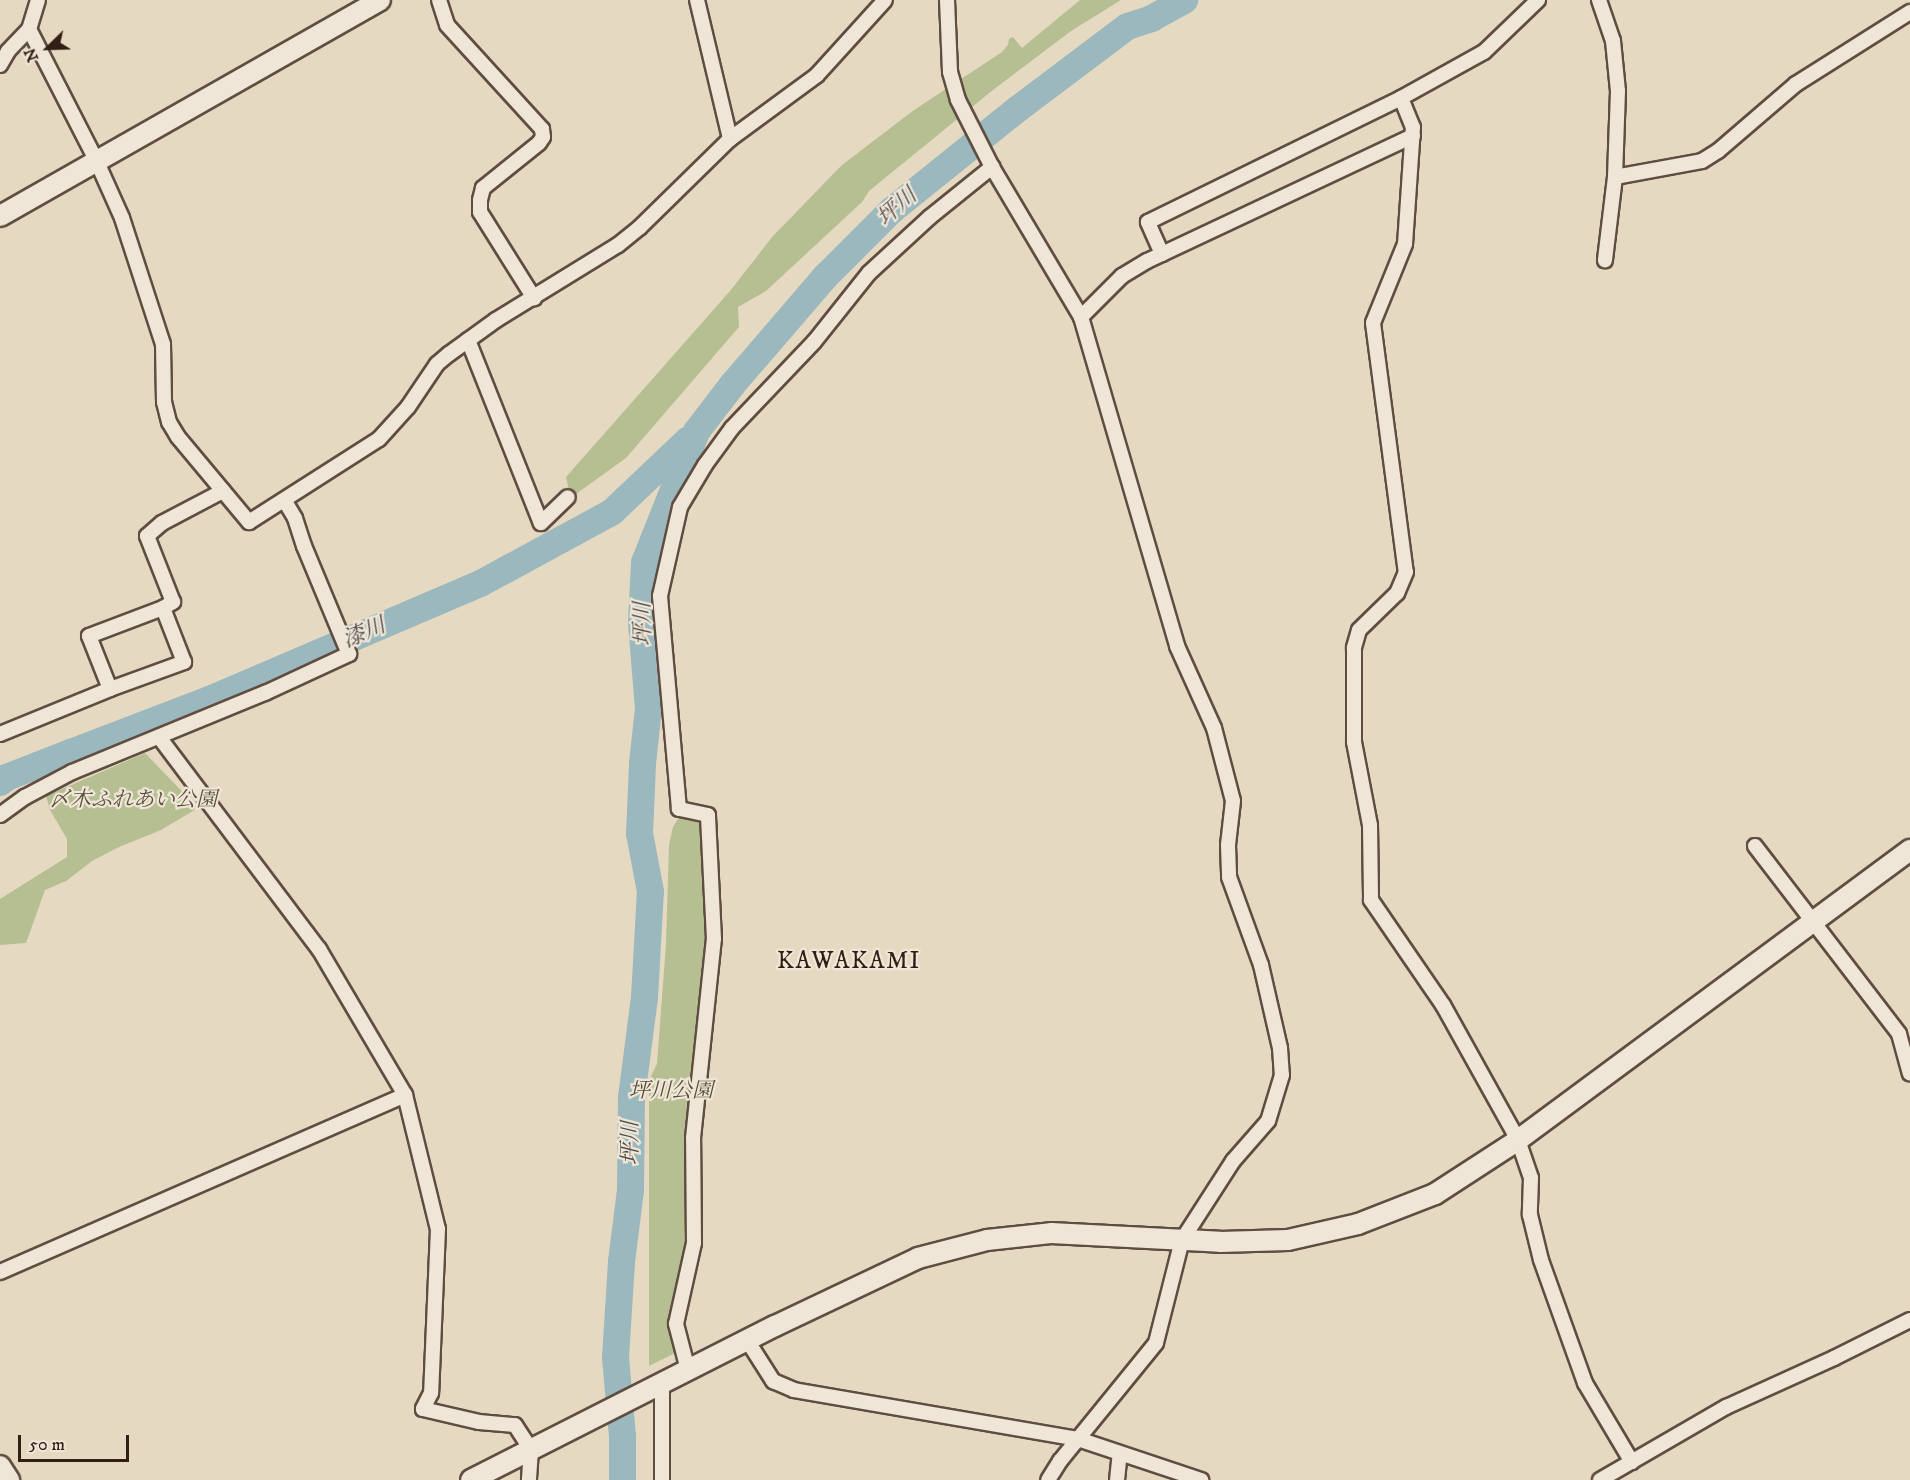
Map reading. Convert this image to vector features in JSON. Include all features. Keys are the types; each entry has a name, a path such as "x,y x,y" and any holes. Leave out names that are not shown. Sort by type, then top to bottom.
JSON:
{"street":[{"path":"0,65 8,51 29,30 38,0"},
{"path":"0,216 380,0"},
{"path":"439,0 447,25 539,123 542,129 539,143 483,188 480,200 480,212 534,298"},
{"path":"697,0 730,139"},
{"path":"29,30 97,162 122,218 163,344 164,402 169,422 178,437 249,522 379,439 408,407 437,364 468,340 618,245 640,227 730,139 817,75 885,0"},
{"path":"947,0 950,72 965,116 992,167 1081,317 1177,646 1214,728 1233,801 1228,845 1229,878 1261,964 1280,1048 1282,1075 1268,1121 1233,1161 1182,1240 1156,1343 1078,1438 1048,1480"},
{"path":"1162,254 1148,222 1401,98 1484,52 1538,0"},
{"path":"1599,0 1613,41 1618,91 1615,177 1605,260"},
{"path":"1615,177 1701,161 1726,144 1796,84 1910,12"},
{"path":"1401,98 1413,127 1405,244 1373,323 1392,456 1396,514 1406,572 1397,593 1359,630 1354,648 1354,742 1370,825 1371,900 1443,1005 1518,1140 1531,1178 1530,1215 1545,1272 1585,1383 1632,1462"},
{"path":"1081,317 1122,276 1162,254 1413,136"},
{"path":"688,1370 676,1324 694,1243 693,1138 714,939 708,815 679,809 660,596 680,507 705,465 732,428 814,342 869,273 930,217 992,167"},
{"path":"468,340 542,523 568,497"},
{"path":"110,689 89,636 163,608 173,602 147,536 162,523 223,491"},
{"path":"0,815 25,797 72,772 265,693 349,654 295,518 284,500"},
{"path":"0,734 110,689 183,663 163,608"},
{"path":"159,737 319,949 405,1095 438,1229 431,1393 423,1409 479,1422 515,1425 531,1450 529,1480"},
{"path":"1755,846 1899,1034 1910,1074"},
{"path":"471,1480 747,1340 918,1258 987,1240 1051,1233 1220,1242 1288,1240 1358,1224 1435,1194 1518,1140 1910,850"},
{"path":"0,1272 405,1095"},
{"path":"1600,1480 1726,1407 1834,1358 1910,1320"},
{"path":"747,1340 773,1382 794,1390 1078,1438 1201,1480"},
{"path":"662,1383 662,1480"},
{"path":"1117,1480 1120,1453"},
{"path":"0,1466 9,1480"}],"green space":[{"path":"1080,0 1121,0 1071,31 993,90 869,191 862,202 766,291 738,307 739,327 626,458 576,494 569,490 566,477 730,291 773,236 842,165 914,110 1002,52 1008,45 1009,39 1013,37 1022,48"},
{"name":"〆木ふれあい公園","path":"145,753 198,808 161,830 92,861 66,881 45,890 26,943 0,945 0,899 67,857 67,839 50,810 46,796"},
{"name":"坪川公園","path":"679,817 706,822 711,940 689,1243 671,1328 675,1353 649,1366 649,1080 657,1064 666,944 669,845 673,827"}],"waterway":[{"name":"坪川","path":"622,1480 622,1436 615,1357 621,1261 630,1190 631,1097 644,997 650,891 639,833 642,763 648,708 641,622 644,562 696,431 732,384 825,276 891,210 1018,108 1127,26 1151,18 1184,0"},
{"name":"漆川","path":"0,782 6,777 209,699 480,583 611,512 687,440"}],"district":[{"name":"KAWAKAMI","path":"849,962"}]}
